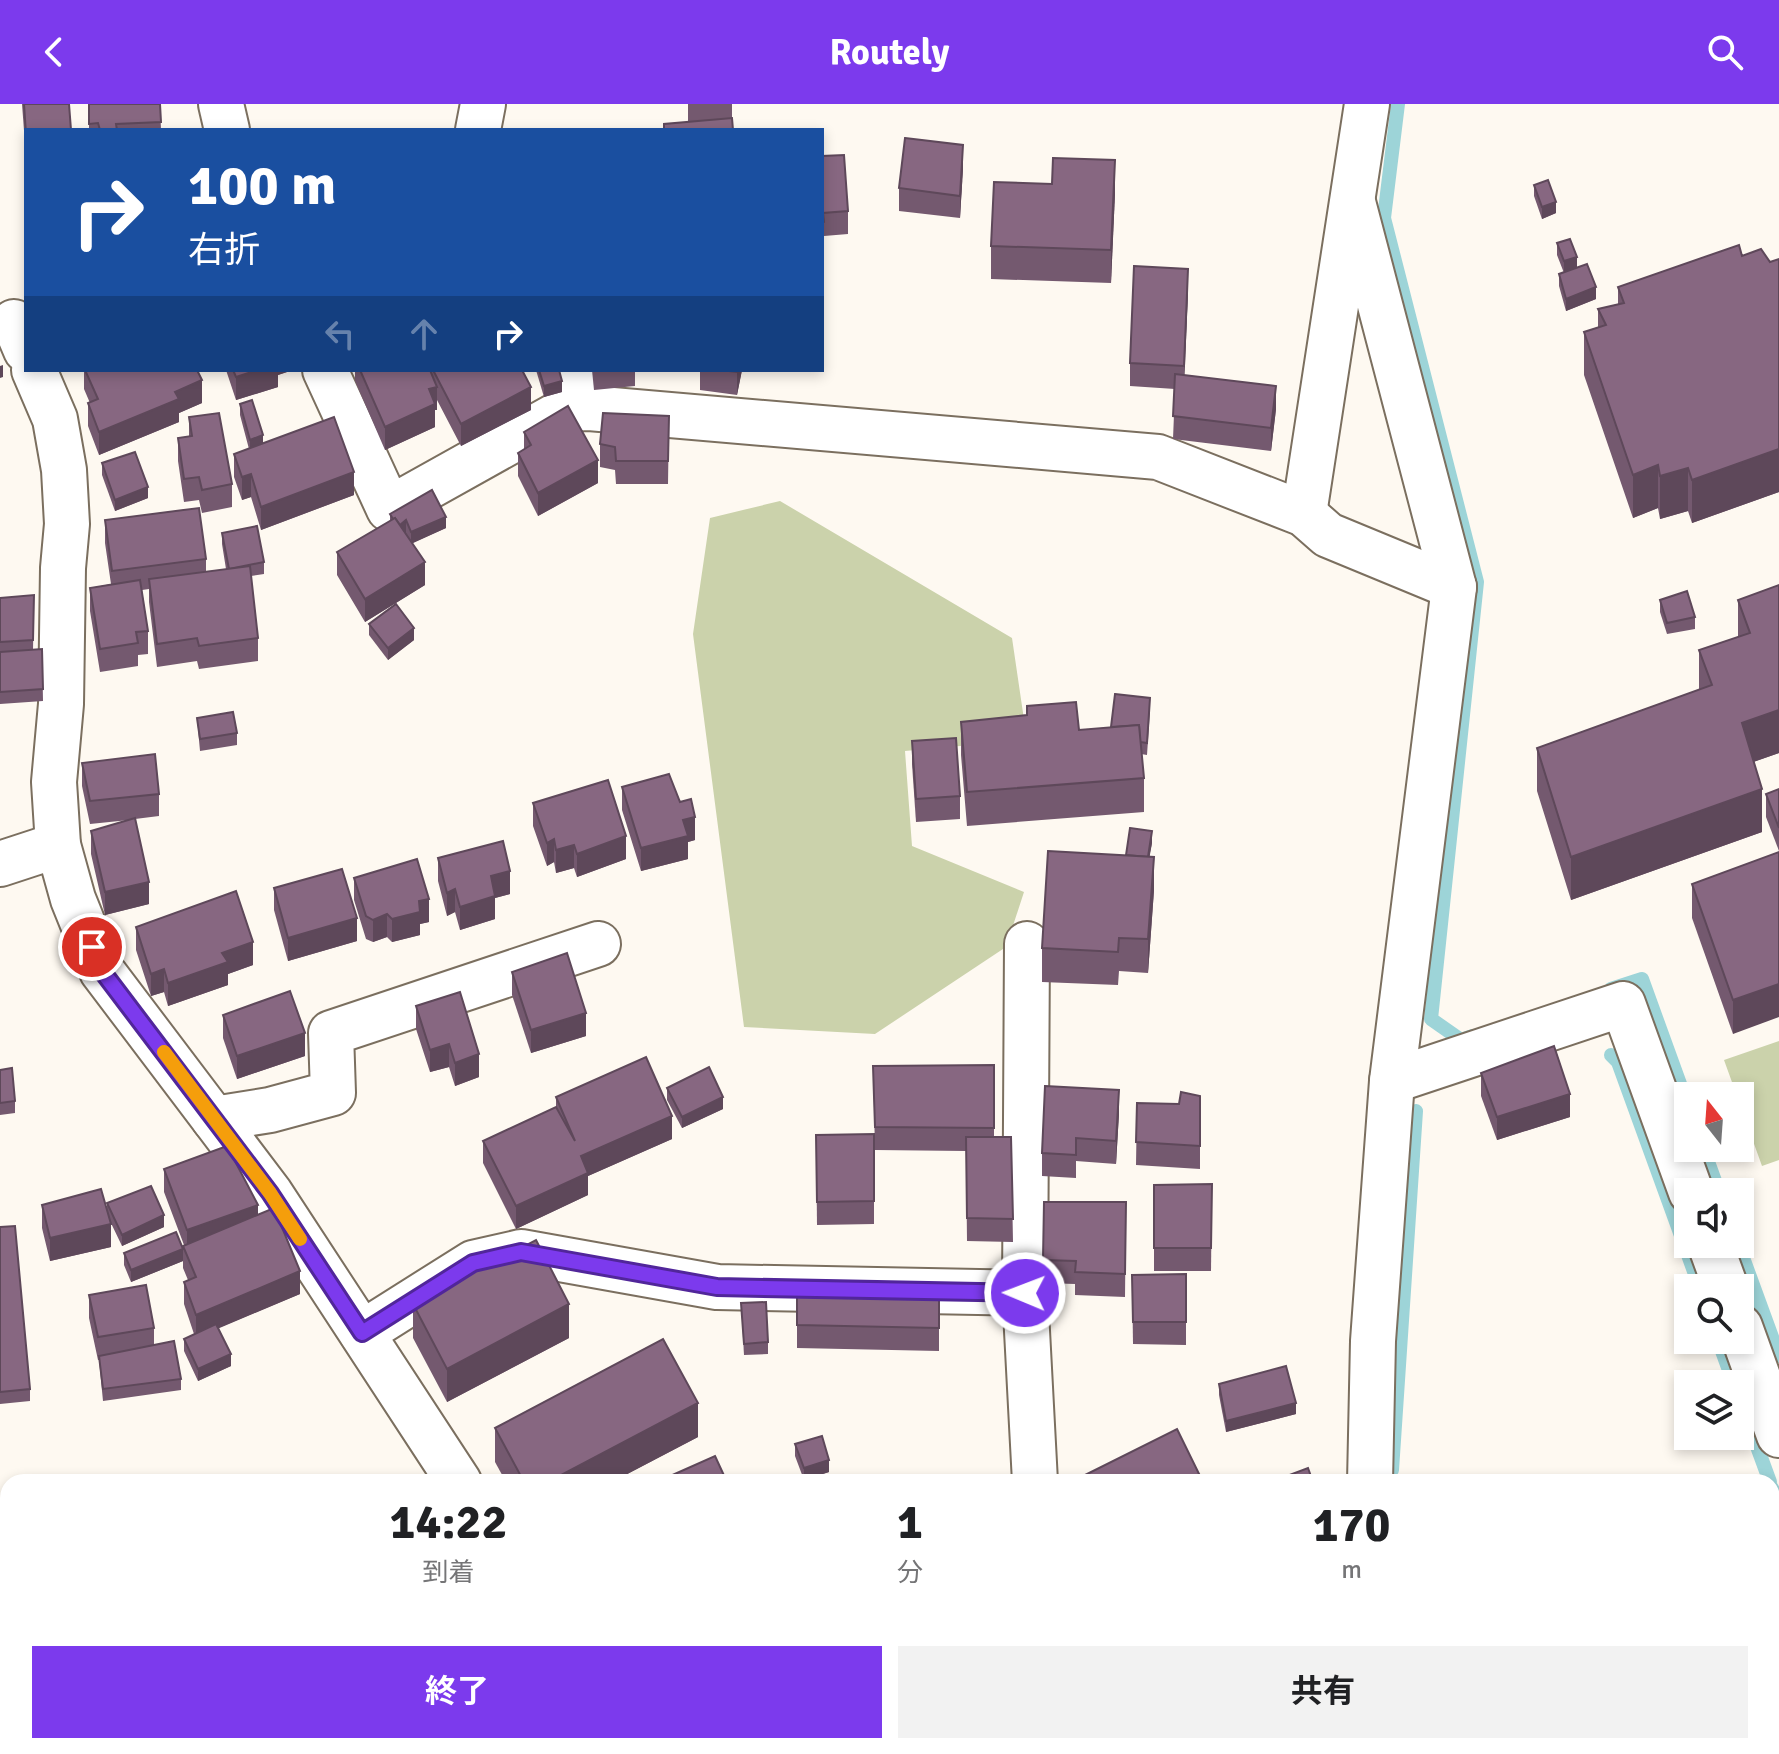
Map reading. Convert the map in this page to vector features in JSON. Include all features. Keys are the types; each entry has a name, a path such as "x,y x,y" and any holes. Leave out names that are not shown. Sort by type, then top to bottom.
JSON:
{"street":[{"path":"221,104 227,128"},
{"path":"478,128 483,104"},
{"path":"1304,514 1367,104"},
{"path":"1353,202 1454,587 1392,1081 1373,1341 1370,1474"},
{"path":"35,372 55,419 64,470 66,510 61,704 54,782 58,845 73,899 102,971 270,1193 454,1474"},
{"path":"326,372 389,509 568,409 581,389 1158,457 1304,514 1328,535 1454,587"},
{"path":"0,864 58,845"},
{"path":"214,1119 270,1110 333,1093 331,1033 598,944"},
{"path":"1027,944 1025,1293 1035,1474"},
{"path":"1392,1081 1623,1004 1686,1178"},
{"path":"362,1333 473,1263 521,1252 717,1287 1025,1293"},
{"path":"1750,1354 1779,1435"}],"green space":[{"path":"780,501 1012,638 1027,740 905,751 912,846 1024,892 1006,947 875,1034 744,1027 693,634 710,518"},
{"path":"1779,1041 1779,1160 1762,1166 1754,1144 1754,1082 1732,1082 1724,1060"}],"building":[{"path":"24,104 69,104 71,128 26,128"},
{"path":"89,104 160,104 161,122 116,124 117,128 99,128 98,123 89,124"},
{"path":"732,118 733,128 664,128 664,124"},
{"path":"905,138 963,145 960,196 899,188"},
{"path":"844,155 848,211 824,213 824,156"},
{"path":"1053,158 1115,160 1111,250 991,246 994,182 1052,184"},
{"path":"1548,180 1556,202 1542,207 1534,185"},
{"path":"1570,239 1577,257 1564,261 1557,243"},
{"path":"1739,245 1742,256 1761,249 1770,262 1779,259 1779,449 1692,480 1688,468 1660,476 1658,465 1633,475 1584,332 1606,325 1598,309 1624,303 1618,287"},
{"path":"1587,264 1596,287 1566,299 1559,274"},
{"path":"1134,266 1188,269 1184,366 1130,363"},
{"path":"86,372 198,372 202,380 175,392 179,399 99,432 88,403 98,399"},
{"path":"234,372 252,372 236,377"},
{"path":"361,372 431,372 437,387 429,389 435,404 385,427"},
{"path":"434,372 523,372 531,387 461,424"},
{"path":"540,372 560,372 562,381 544,386"},
{"path":"1175,374 1276,386 1271,428 1173,416"},
{"path":"252,400 263,435 250,440 240,404"},
{"path":"568,406 598,460 538,493 518,453 531,445 524,432"},
{"path":"219,413 232,484 202,490 199,477 184,479 178,438 192,436 189,417"},
{"path":"603,413 669,416 668,461 616,461 615,447 600,444"},
{"path":"334,417 354,472 261,507 251,474 242,477 234,454"},
{"path":"135,452 148,487 115,500 102,463"},
{"path":"432,490 446,517 411,532 406,520 400,525 393,519 390,514"},
{"path":"199,508 206,559 112,571 105,520"},
{"path":"395,518 425,562 365,599 337,552"},
{"path":"257,526 264,562 229,569 222,533"},
{"path":"250,566 258,638 199,646 197,638 157,644 149,579"},
{"path":"140,580 148,631 136,632 138,643 100,649 90,588"},
{"path":"1779,585 1779,710 1742,723 1762,789 1571,857 1537,748 1712,685 1699,650 1750,633 1738,600"},
{"path":"1687,591 1695,617 1667,623 1660,600"},
{"path":"34,595 33,640 0,642 0,598"},
{"path":"396,604 414,628 388,648 369,624"},
{"path":"42,649 43,689 0,692 0,652"},
{"path":"1115,694 1150,698 1147,743 1140,742 1139,725 1111,727"},
{"path":"1076,702 1079,730 1139,725 1144,778 967,792 961,722 1027,715 1027,706"},
{"path":"233,712 237,733 200,739 197,718"},
{"path":"956,738 960,796 916,799 912,741"},
{"path":"155,754 159,794 90,801 82,763"},
{"path":"669,774 680,802 691,799 695,817 683,820 688,836 641,848 622,787"},
{"path":"608,780 626,836 577,854 574,845 556,850 554,839 547,843 533,803"},
{"path":"1779,789 1779,828 1766,794"},
{"path":"135,818 149,882 105,892 91,831"},
{"path":"1130,828 1152,831 1148,857 1126,855"},
{"path":"503,841 510,871 491,876 495,896 460,907 455,889 447,893 438,858"},
{"path":"1048,851 1154,857 1148,939 1119,938 1118,952 1042,948"},
{"path":"1779,852 1779,984 1733,1000 1692,884"},
{"path":"417,859 429,899 419,901 420,912 392,919 387,914 373,920 366,916 354,878"},
{"path":"342,869 357,918 288,938 274,888"},
{"path":"236,891 253,942 222,953 228,962 168,983 164,969 151,974 136,927"},
{"path":"567,953 586,1013 531,1030 512,972"},
{"path":"290,991 305,1033 237,1056 223,1015"},
{"path":"460,992 479,1054 455,1063 449,1044 430,1050 416,1006"},
{"path":"1554,1046 1570,1094 1497,1117 1481,1073"},
{"path":"646,1057 672,1116 581,1156 588,1173 516,1206 483,1141 556,1107 575,1141 556,1097"},
{"path":"994,1065 994,1128 875,1127 873,1066"},
{"path":"709,1067 723,1097 682,1117 667,1088"},
{"path":"12,1068 15,1101 0,1103 0,1070"},
{"path":"1045,1086 1119,1090 1116,1141 1076,1138 1076,1155 1042,1153"},
{"path":"1181,1092 1200,1096 1200,1146 1136,1142 1137,1103 1179,1104"},
{"path":"874,1134 874,1201 817,1202 816,1135"},
{"path":"966,1137 1011,1137 1013,1219 967,1218"},
{"path":"227,1146 258,1205 187,1230 164,1169"},
{"path":"1212,1184 1211,1248 1154,1248 1154,1185"},
{"path":"151,1186 164,1215 122,1235 107,1203"},
{"path":"101,1189 111,1224 50,1238 42,1205"},
{"path":"1044,1202 1126,1202 1125,1274 1075,1272 1076,1261 1043,1260"},
{"path":"274,1208 300,1271 196,1315 184,1282 196,1277 183,1246"},
{"path":"15,1226 30,1389 0,1392 0,1227"},
{"path":"176,1232 183,1249 131,1270 124,1253"},
{"path":"536,1240 569,1304 447,1369 413,1304"},
{"path":"1186,1274 1186,1322 1133,1322 1132,1275"},
{"path":"146,1285 154,1328 98,1337 89,1295"},
{"path":"797,1288 939,1289 939,1328 797,1325"},
{"path":"766,1302 768,1342 744,1344 741,1303"},
{"path":"216,1324 231,1354 198,1369 184,1339"},
{"path":"663,1339 698,1403 563,1474 520,1474 495,1428"},
{"path":"174,1341 181,1379 103,1389 99,1356"},
{"path":"1286,1366 1296,1403 1226,1421 1219,1384"},
{"path":"1177,1429 1199,1474 1087,1474"},
{"path":"822,1436 829,1460 804,1468 795,1444"},
{"path":"715,1456 723,1474 675,1474"},
{"path":"1308,1468 1310,1474 1292,1474"}],"waterway":[{"path":"1398,104 1384,218 1477,582 1431,1019 1461,1040 1473,1036"},
{"path":"1611,989 1642,979 1679,1082"},
{"path":"1611,1055 1618,1062 1695,1274"},
{"path":"1392,1470 1416,1111"},
{"path":"1708,1162 1714,1178"},
{"path":"1743,1258 1779,1356"},
{"path":"1723,1354 1729,1370"},
{"path":"1754,1438 1767,1474"}],"slow traffic":[{"path":"164,1052 270,1193 300,1239"}],"route":[{"path":"92,947 102,971 270,1193 362,1333 473,1263 521,1252 717,1287 1025,1293"}]}
